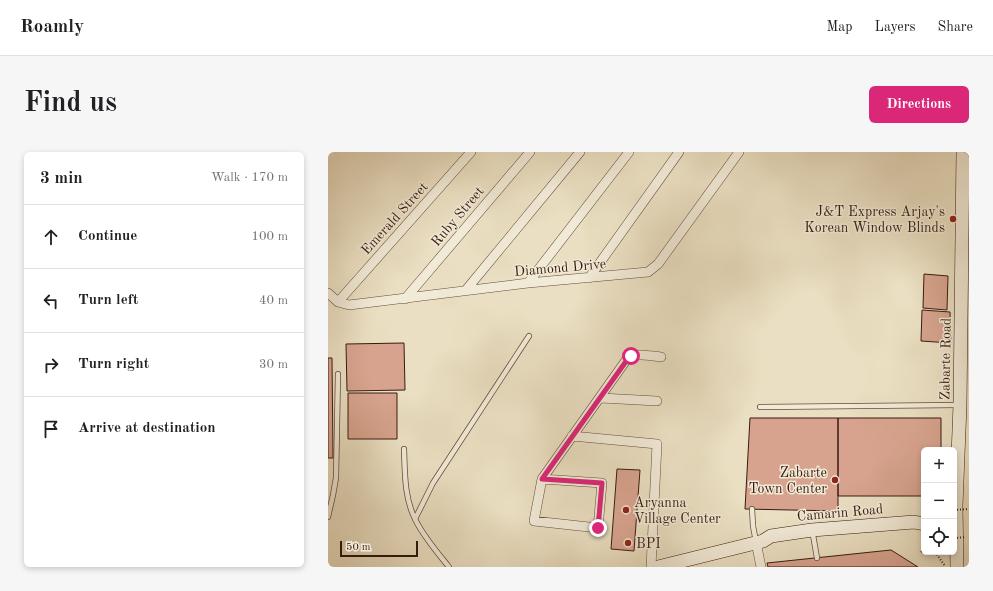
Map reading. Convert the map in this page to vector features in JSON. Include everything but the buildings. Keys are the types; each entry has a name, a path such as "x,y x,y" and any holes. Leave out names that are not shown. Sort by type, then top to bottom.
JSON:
{"main road":[{"name":"Zabarte Road","path":"951,566 958,519 960,405 966,262 963,152"},
{"name":"Camarin Road","path":"658,567 759,541 771,536 812,530 914,522 921,524"},
{"name":"Camarin Road","path":"759,541 773,542 813,535 915,527 921,525"}],"street":[{"name":"Emerald Street","path":"338,302 471,152"},
{"name":"Ruby Street","path":"405,299 530,152"},
{"path":"466,290 580,152"},
{"path":"528,283 629,152"},
{"path":"588,278 679,152"},
{"name":"Diamond Drive","path":"338,302 349,305 528,283 641,274 648,272 653,269 739,152"},
{"path":"328,293 338,302"},
{"path":"542,479 602,483 598,528 534,520 542,479 627,360 631,356 637,355 661,357"},
{"path":"601,398 657,401"},
{"path":"572,436 657,444 651,567"},
{"path":"759,541 761,567"}],"lane":[{"path":"415,519 433,483 529,336"},
{"path":"328,517 334,495 336,478 338,374"},
{"path":"760,407 960,405"},
{"path":"404,449 407,495 415,519 429,542 449,567"},
{"path":"752,509 753,526 759,541"},
{"path":"813,535 817,558"}],"path":[{"path":"958,519 969,509"},
{"path":"957,538 966,537"},
{"path":"938,555 951,566"}],"place":[{"name":"J&T Express Arjay's Korean Window Blinds","path":"953,219"},
{"name":"Zabarte Town Center","path":"835,480"},
{"name":"Aryanna Village Center","path":"626,510"},
{"name":"BPI","path":"628,543"}],"route":[{"path":"598,528 602,483 542,479 568,441 631,356"}]}
